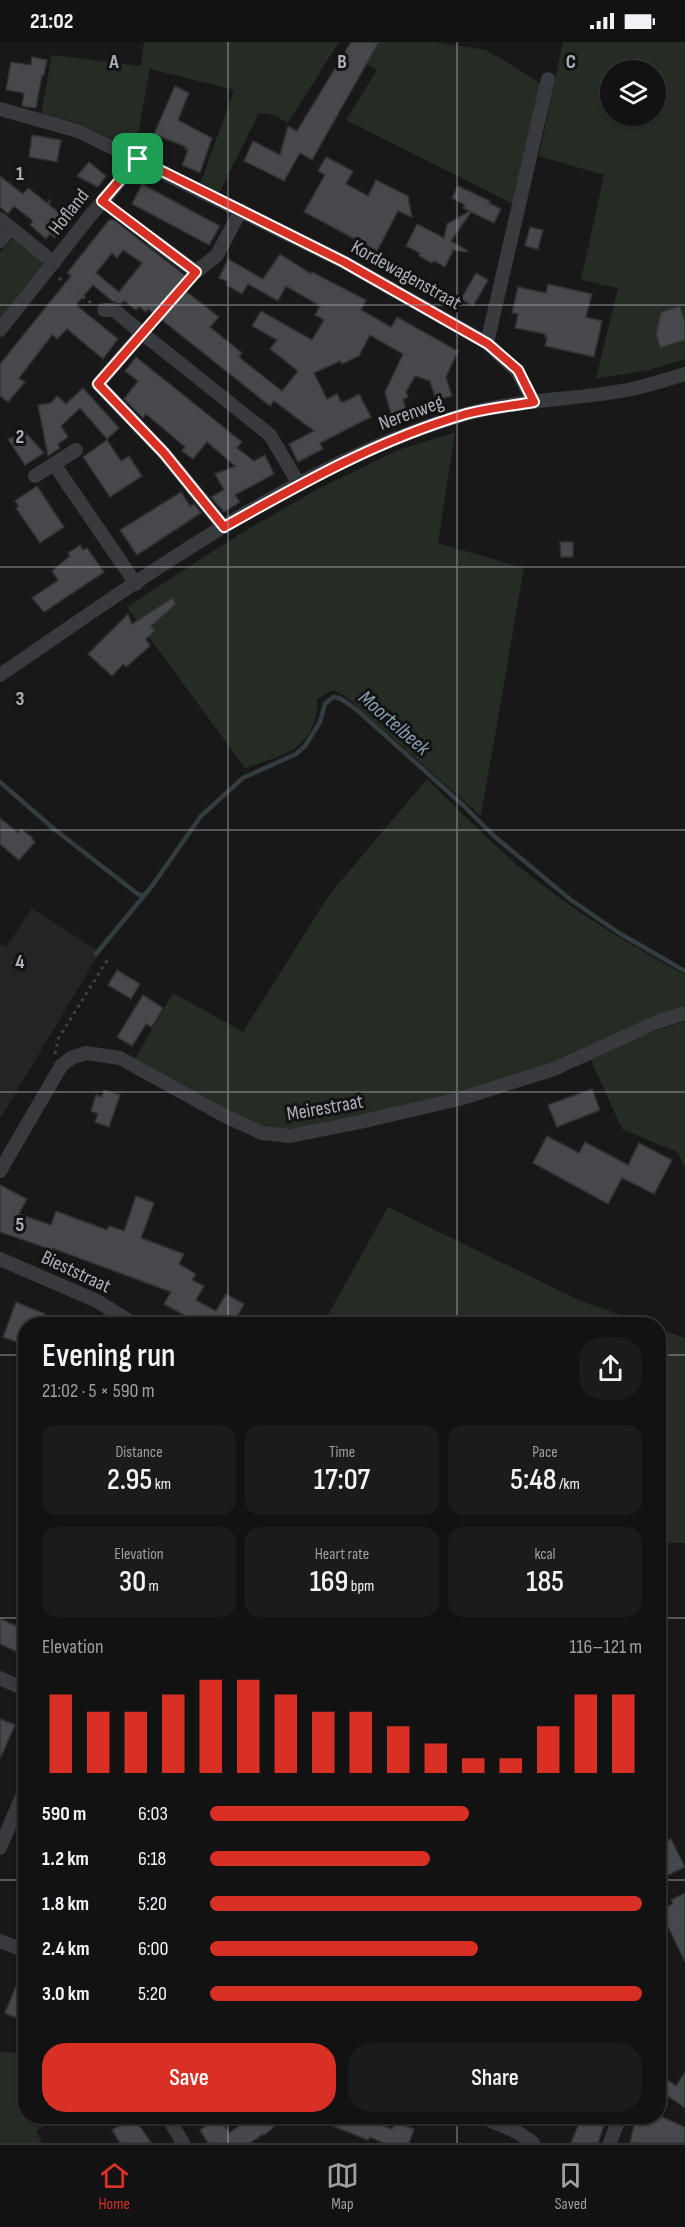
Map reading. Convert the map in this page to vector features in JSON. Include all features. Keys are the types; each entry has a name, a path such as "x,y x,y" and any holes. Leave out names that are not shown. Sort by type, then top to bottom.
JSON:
{"street":[{"path":"488,344 548,79"},
{"name":"Kordewagenstraat","path":"0,109 78,131 344,262 488,344 518,370 534,402"},
{"name":"Hofland","path":"0,330 138,159"},
{"path":"153,240 196,272 217,255 241,210"},
{"name":"Hofland","path":"0,242 5,224 52,265"},
{"path":"104,310 114,310 270,435 299,484"},
{"path":"142,333 98,384 164,453 224,527"},
{"name":"Nerenweg","path":"0,675 224,527 299,484 374,447 468,414 534,402 632,389 685,374"},
{"path":"35,476 76,450"},
{"path":"54,464 136,584"},
{"name":"Meirestraat","path":"61,1066 71,1058 86,1053 120,1058 223,1115 262,1133 290,1136 459,1099 554,1069 657,1022 685,1013"},
{"path":"0,1171 61,1066"},
{"name":"Bieststraat","path":"0,1259 97,1301 123,1317"},
{"path":"0,1678 18,1686"},
{"path":"0,1848 18,1806"},
{"path":"0,1941 18,1948"},
{"path":"172,2124 183,2143"},
{"path":"498,2124 519,2133 533,2143"},
{"path":"610,2143 617,2124"}],"path":[{"path":"102,201 153,240"},
{"path":"52,265 64,283 100,310 104,310"},
{"path":"142,333 196,272"},
{"path":"61,1066 54,1051 58,1039 108,959"}],"shaded area":[{"path":"144,42 339,42 288,123 274,115 259,113 219,193 200,184 234,90 150,69 135,150 78,123 41,113 52,55 141,66"},
{"path":"378,42 435,42 486,50 541,85 513,204 346,120 377,70 365,63"},
{"path":"563,42 685,42 685,359 646,371 596,378 618,288 581,280 604,175 539,156"},
{"path":"14,239 41,259 42,272 0,322 0,252"},
{"path":"455,432 438,543 524,568 481,816 344,695 333,690 317,699 315,720 309,733 299,745 284,754 245,768 127,607 238,535 316,490 398,450"},
{"path":"427,779 494,844 537,881 598,924 685,975 685,1005 572,1056 521,1075 389,1110 298,1128 277,1130 242,1119 135,1059 173,993 243,1032 329,895"},
{"path":"32,908 100,952 0,1119 0,944 6,947"},
{"path":"685,1021 685,1167 677,1152 622,1129 590,1058 643,1035"},
{"path":"388,1207 581,1301 627,1317 327,1317"},
{"path":"666,1331 685,1338 685,1543 666,1543"},
{"path":"0,2052 18,2053 18,2124 47,2124 36,2131 42,2143 0,2143"}],"building":[{"path":"351,42 379,42 312,160 300,153 284,181 244,161 253,141 280,155 288,126 297,131"},
{"path":"32,57 47,60 36,108 22,106 24,93 6,90 11,62 31,65"},
{"path":"175,86 189,93 178,120 212,138 200,173 182,165 188,150 185,149 186,147 154,134"},
{"path":"32,135 61,140 57,162 29,157"},
{"path":"326,157 353,171 346,184 368,196 376,180 408,196 412,217 398,211 377,251 304,212 325,175 318,171"},
{"path":"89,162 106,176 98,187 77,176"},
{"path":"0,176 23,194 28,188 47,203 50,200 49,205 69,220 55,238 50,234 46,239 30,225 33,221 14,206 8,214 0,207"},
{"path":"142,184 220,226 209,245 132,204"},
{"path":"458,186 490,201 489,203 501,209 494,223 471,212 451,241 468,251 451,250 453,251 445,267 419,256 420,253 406,246 417,224 444,238 447,224 470,211 463,208 465,205 452,198"},
{"path":"109,220 114,220 187,277 178,285 219,317 210,327 242,353 239,357 282,391 298,371 270,349 277,340 252,326 261,311 312,340 324,320 315,315 320,306 286,286 278,301 248,284 242,294 226,285 228,282 219,278 228,259 263,279 280,254 311,274 312,272 366,300 361,310 391,327 397,317 458,351 446,377 452,396 436,400 430,381 415,376 406,392 408,397 403,399 406,410 391,414 385,392 403,354 370,335 359,356 342,364 340,361 314,373 327,399 337,394 341,402 344,402 359,394 371,417 320,443 323,449 298,462 289,444 314,431 274,401 270,406 148,309 146,312 139,307 136,310 124,301 121,304 112,301 93,285 76,305 118,339 103,359 67,329 57,339 52,335 19,378 25,382 8,402 0,396 0,364 71,276 67,273","holes":["123,250 142,263 119,292 96,273 112,253 117,258"]},
{"path":"530,227 543,230 538,249 525,246"},
{"path":"476,273 488,280 473,306 461,299"},
{"path":"548,284 592,294 586,317 602,321 594,357 545,346 547,337 545,334 515,328 518,314 512,313 518,287 546,293"},
{"path":"680,306 685,321 685,340 660,348 656,334 661,312"},
{"path":"136,357 242,442 237,448 254,461 265,455 274,474 235,495 240,502 224,512 211,497 224,490 215,474 235,466 207,442 193,459 182,451 185,447 146,414 143,418 124,399 138,381 125,371"},
{"path":"83,388 119,428 107,439 80,408 61,426 68,437 58,444 60,448 48,456 38,405 51,403 57,396 66,404"},
{"path":"26,433 44,453 25,465 8,439"},
{"path":"107,440 121,461 129,456 142,476 110,497 83,457"},
{"path":"37,486 64,527 40,543 16,508 19,506 15,501"},
{"path":"181,492 190,506 194,504 201,513 137,555 120,530"},
{"path":"560,542 573,542 573,557 561,557"},
{"path":"80,545 83,550 87,548 104,572 44,612 32,598 58,580 52,571 70,556 68,553"},
{"path":"172,598 176,604 151,626 155,631 146,639 150,646 126,667 123,664 112,676 88,654 128,614 132,624"},
{"path":"0,818 18,833 21,829 35,842 19,860 0,844"},
{"path":"117,970 140,984 131,999 108,985"},
{"path":"143,995 163,1008 152,1027 146,1024 132,1046 117,1037"},
{"path":"592,1089 600,1110 557,1127 548,1105"},
{"path":"104,1090 120,1095 109,1127 95,1122 98,1114 91,1111 96,1095 102,1097"},
{"path":"547,1136 579,1153 585,1142 628,1165 639,1143 672,1160 654,1194 622,1178 608,1204 533,1163"},
{"path":"0,1185 27,1199 19,1214 51,1225 56,1211 107,1230 109,1226 124,1231 136,1196 154,1203 141,1238 184,1254 179,1264 196,1274 192,1280 204,1286 196,1300 216,1311 226,1294 244,1304 237,1317 187,1317 164,1304 171,1292 52,1248 52,1250 0,1232"},
{"path":"16,1302 45,1314 44,1317 18,1317 18,1343 3,1337"},
{"path":"0,1619 18,1627 18,1652 0,1644"},
{"path":"0,1719 15,1725 0,1759"},
{"path":"671,1839 685,1867 666,1876 666,1841"},
{"path":"685,1893 685,1962 666,1922 666,1907 673,1904 671,1900"},
{"path":"16,1986 18,1987 18,2019 5,2013"},
{"path":"685,2072 685,2108 666,2095 666,2079 676,2086"},
{"path":"666,2119 685,2127 685,2143 630,2143 634,2124 666,2124"},
{"path":"122,2124 139,2124 151,2143 120,2143 112,2130"},
{"path":"209,2124 223,2124 229,2133 242,2124 277,2124 250,2143 208,2143 200,2130"},
{"path":"328,2124 380,2124 392,2129 394,2124 400,2124 414,2129 409,2143 384,2143 370,2137 368,2140"},
{"path":"579,2124 604,2124 598,2143 571,2143"}],"waterway":[{"name":"Moortelbeek","path":"96,954 152,886 201,816 243,778 296,754 305,746 320,722 325,704 336,697 357,710 494,836 571,900 619,933 685,971"},
{"name":"Moortelbeek","path":"0,782 54,829 139,895 143,895"}],"route":[{"path":"138,159 344,262 488,344 518,370 534,402 468,414 374,447 299,484 224,527 164,453 98,384 196,272 102,201 138,159"}]}
